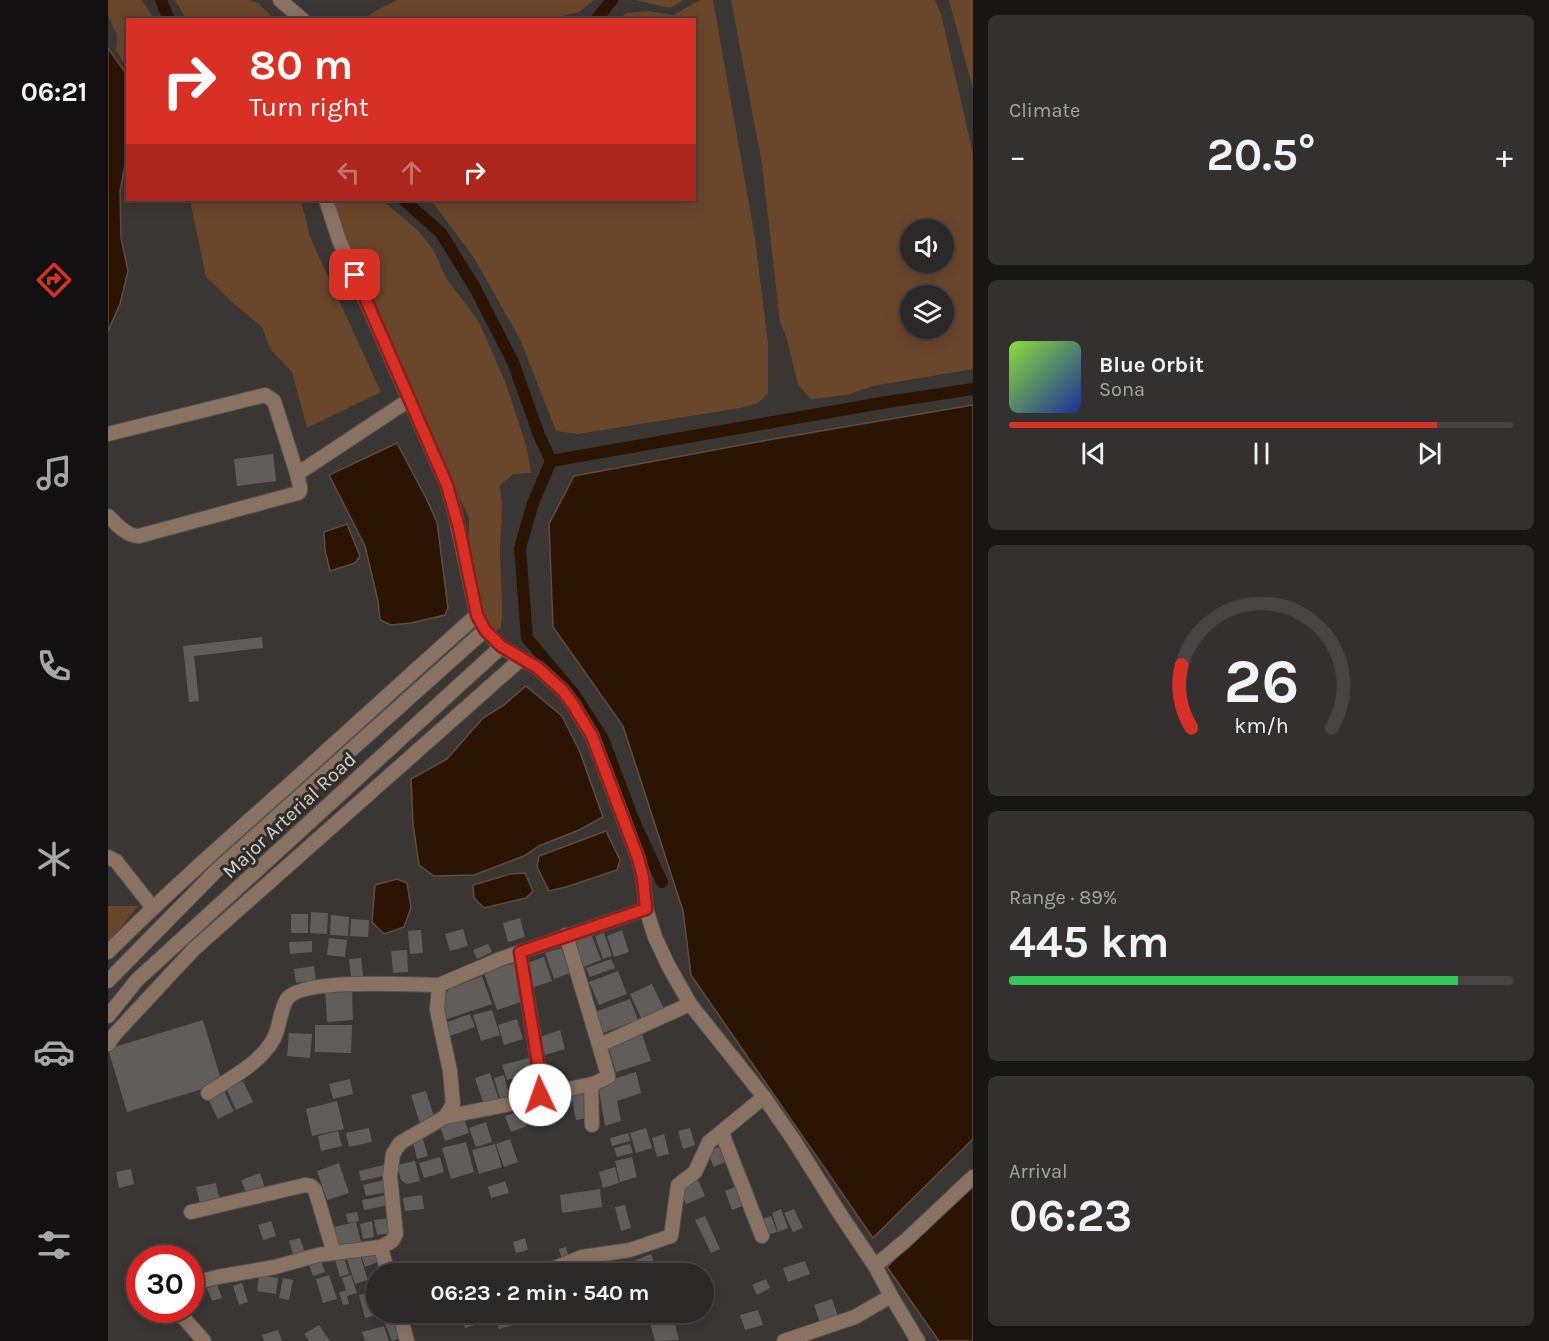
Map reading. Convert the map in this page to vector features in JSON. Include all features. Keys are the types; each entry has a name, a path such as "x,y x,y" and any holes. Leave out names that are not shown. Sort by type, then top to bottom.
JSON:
{"street":[{"path":"280,0 301,18"},
{"path":"327,201 339,240 447,485 477,615 485,630 501,646 538,668 563,691 572,703 592,736 638,858 643,877 646,909 655,937 668,965 690,1004 764,1097 793,1138 875,1266 918,1341"},
{"path":"108,434 265,396 274,401 300,487 298,492 139,536 129,534 108,516"},
{"path":"297,474 409,400"},
{"path":"108,952 153,908 477,615"},
{"name":"Major Arterial Road","path":"108,981 217,870 485,630"},
{"name":"Major Arterial Road","path":"108,1016 137,980 501,646"},
{"path":"108,1044 194,949 521,658"},
{"path":"108,857 116,861 153,908"},
{"path":"208,1093 248,1068 271,1042 286,999 293,993 303,989 362,983 439,985 500,959 646,909"},
{"path":"204,1280 275,1267 318,1255 381,1247 392,1241 396,1234 390,1176 393,1154 400,1143 445,1117 530,1100 540,1095 592,1084 608,1077 566,936"},
{"path":"520,952 541,1082 540,1095"},
{"path":"439,985 437,1010 450,1071 453,1104 445,1117"},
{"path":"600,1045 690,1004"},
{"path":"592,1084 592,1125"},
{"path":"567,1263 582,1257 630,1250 671,1236 678,1185 698,1167 707,1145 764,1097"},
{"path":"722,1133 762,1236"},
{"path":"875,1266 973,1177"},
{"path":"191,1212 305,1185 311,1186 315,1190 334,1253"},
{"path":"381,1247 385,1263"},
{"path":"784,1341 855,1317 891,1296"},
{"path":"188,1323 204,1341"},
{"path":"403,1323 407,1341"}],"shaded area":[{"path":"108,0 142,0 153,18 126,18 126,66 116,50 117,35 108,15"},
{"path":"175,0 249,0 258,3 273,18 185,18"},
{"path":"397,0 594,0 579,12 553,18 365,18"},
{"path":"635,0 684,0 670,8"},
{"path":"700,0 713,0 755,238 768,344 768,393 758,403 740,408 578,434 556,431 520,339 474,258 432,201 696,201 696,18 620,18 626,13 649,11 673,15"},
{"path":"731,0 935,0 941,14 973,154 973,369 873,386 847,395 811,399 798,385 787,339 780,322 762,164"},
{"path":"949,0 973,0 973,89"},
{"path":"108,48 126,74 126,159 120,191 121,238 128,271 120,304 108,331"},
{"path":"190,201 301,201 310,237 381,392 307,428 292,372 271,350 262,327 206,277"},
{"path":"333,201 383,201 416,229 433,249 446,278 479,322 506,384 527,448 531,473 513,474 499,486 502,510 500,552 502,619 501,628 494,631 479,602 469,550 469,518 428,430"},
{"path":"973,405 973,1139 873,1238 691,975 683,911 623,726 553,627 549,524 574,476"},
{"path":"397,443 437,522 448,608 445,615 391,625 380,620 378,601 365,546 329,475"},
{"path":"347,524 360,556 355,563 330,571 324,532"},
{"path":"526,686 562,716 580,752 603,817 579,830 539,846 524,856 474,875 434,876 419,865 413,824 411,779 447,759 483,718 504,705"},
{"path":"606,831 620,860 617,870 549,891 537,867 539,856"},
{"path":"525,873 533,891 526,898 484,908 474,898 473,885 510,874"},
{"path":"397,879 407,883 411,908 404,927 384,934 372,922 375,885"},
{"path":"108,906 138,906 108,943"},
{"path":"973,1182 973,1341 939,1341 887,1267"}],"building":[{"path":"273,454 276,481 237,486 234,459"},
{"path":"262,637 263,648 194,656 199,701 189,702 183,646"},
{"path":"311,912 328,913 327,934 310,933"},
{"path":"291,914 308,914 308,933 291,933"},
{"path":"331,915 349,917 348,936 330,935"},
{"path":"520,918 525,937 508,942 503,923"},
{"path":"351,919 369,920 368,937 350,936"},
{"path":"463,929 468,946 450,951 445,934"},
{"path":"421,930 423,953 410,954 408,931"},
{"path":"622,930 629,952 614,957 607,936"},
{"path":"604,933 612,956 603,959 595,936"},
{"path":"591,934 601,960 581,968 571,942"},
{"path":"329,938 347,940 345,957 327,955"},
{"path":"312,941 312,952 290,954 289,942"},
{"path":"488,944 492,952 477,959 473,950"},
{"path":"561,948 570,973 554,979 545,953"},
{"path":"407,950 408,972 393,973 391,951"},
{"path":"544,957 552,981 532,988 524,964"},
{"path":"361,958 363,976 351,977 349,959"},
{"path":"611,959 615,968 590,977 586,968"},
{"path":"514,963 527,1000 497,1010 484,973"},
{"path":"314,966 316,980 296,983 294,969"},
{"path":"618,971 627,994 599,1005 589,982"},
{"path":"482,976 492,1004 444,1020 444,997 449,989"},
{"path":"652,984 665,1011 643,1022 630,994"},
{"path":"352,987 353,1020 327,1022 325,988"},
{"path":"630,999 638,1020 598,1035 590,1014"},
{"path":"492,1010 500,1035 481,1041 473,1015"},
{"path":"470,1014 475,1027 450,1036 445,1023"},
{"path":"517,1019 523,1039 504,1045 498,1025"},
{"path":"203,1020 222,1083 127,1112 108,1049"},
{"path":"315,1025 352,1025 351,1053 315,1052"},
{"path":"560,1030 565,1049 545,1055 540,1037"},
{"path":"289,1033 312,1034 310,1058 287,1056"},
{"path":"642,1034 651,1061 616,1072 608,1046"},
{"path":"533,1057 537,1072 507,1080 502,1065"},
{"path":"636,1072 641,1093 617,1101 621,1121 605,1126 598,1084"},
{"path":"490,1073 499,1100 484,1105 475,1078"},
{"path":"504,1075 510,1098 501,1101 494,1078"},
{"path":"350,1079 353,1094 333,1099 329,1084"},
{"path":"243,1081 253,1102 236,1110 226,1088"},
{"path":"583,1088 589,1118 576,1120 570,1090"},
{"path":"223,1089 234,1111 218,1119 207,1097"},
{"path":"426,1091 434,1117 421,1127 411,1095"},
{"path":"337,1101 344,1129 312,1136 306,1109"},
{"path":"522,1110 527,1126 511,1132 505,1116"},
{"path":"464,1119 469,1133 445,1141 440,1127"},
{"path":"486,1122 492,1142 476,1147 469,1128"},
{"path":"369,1128 372,1142 349,1147 346,1133"},
{"path":"646,1128 652,1148 636,1153 630,1133"},
{"path":"690,1128 695,1145 683,1149 678,1131"},
{"path":"338,1131 342,1146 321,1151 318,1136"},
{"path":"628,1133 631,1141 612,1146 610,1138"},
{"path":"664,1134 669,1154 657,1157 652,1138"},
{"path":"423,1139 428,1156 417,1159 413,1142"},
{"path":"510,1139 518,1162 504,1167 496,1144"},
{"path":"466,1142 474,1172 451,1179 442,1148"},
{"path":"495,1144 502,1167 479,1174 472,1150"},
{"path":"630,1144 633,1153 617,1157 614,1148"},
{"path":"723,1145 730,1160 714,1167 707,1152"},
{"path":"440,1157 444,1172 424,1178 419,1163"},
{"path":"632,1157 637,1177 620,1182 615,1161"},
{"path":"415,1161 420,1181 407,1184 401,1180 397,1165"},
{"path":"339,1163 349,1193 327,1200 317,1171"},
{"path":"384,1165 387,1175 361,1181 359,1171"},
{"path":"615,1167 619,1183 603,1188 599,1172"},
{"path":"131,1169 134,1184 119,1188 116,1172"},
{"path":"260,1173 266,1191 248,1198 241,1180"},
{"path":"384,1180 387,1192 366,1196 363,1185"},
{"path":"698,1180 705,1196 686,1204 679,1187"},
{"path":"505,1181 509,1193 491,1198 488,1187"},
{"path":"216,1183 219,1198 200,1203 196,1187"},
{"path":"738,1186 745,1205 732,1210 725,1191"},
{"path":"600,1189 602,1207 562,1213 560,1195"},
{"path":"387,1195 389,1205 364,1210 362,1200"},
{"path":"422,1195 424,1209 405,1211 403,1198"},
{"path":"625,1205 631,1228 621,1231 615,1207"},
{"path":"781,1209 788,1228 778,1232 772,1213"},
{"path":"794,1209 803,1228 793,1232 784,1213"},
{"path":"357,1212 359,1221 348,1223 346,1214"},
{"path":"705,1216 720,1249 711,1253 695,1220"},
{"path":"771,1216 777,1232 767,1235 761,1219"},
{"path":"389,1218 391,1233 377,1235 374,1220"},
{"path":"271,1221 276,1236 263,1240 258,1225"},
{"path":"372,1221 374,1237 363,1239 360,1224"},
{"path":"356,1222 361,1242 339,1247 334,1227"},
{"path":"300,1238 306,1256 295,1260 289,1241"},
{"path":"525,1238 528,1250 516,1253 513,1242"},
{"path":"566,1247 569,1258 562,1260 559,1249"},
{"path":"374,1251 378,1262 366,1263 365,1267 361,1255"},
{"path":"359,1252 366,1281 355,1284 346,1256"},
{"path":"651,1254 654,1263 635,1263 634,1261"},
{"path":"344,1257 349,1274 340,1277 335,1260"},
{"path":"320,1258 325,1272 313,1276 308,1262"},
{"path":"805,1261 810,1274 788,1282 783,1268"},
{"path":"259,1275 278,1278 276,1294 257,1291"},
{"path":"329,1275 337,1299 323,1303 316,1279"},
{"path":"351,1275 357,1293 347,1296 349,1304 343,1305 339,1292 346,1291 342,1278"},
{"path":"283,1278 293,1280 289,1300 279,1298"},
{"path":"766,1279 770,1288 757,1295 752,1285"},
{"path":"242,1283 248,1302 239,1305 233,1286"},
{"path":"217,1284 222,1298 212,1301 207,1288"},
{"path":"366,1293 366,1318 365,1318 359,1295"},
{"path":"832,1299 838,1317 820,1323 814,1305"},
{"path":"758,1310 763,1325 745,1330 740,1315"},
{"path":"396,1323 402,1337 392,1341 385,1324"},
{"path":"463,1323 482,1323 465,1328"},
{"path":"497,1323 520,1323 499,1329"},
{"path":"650,1323 675,1323 679,1340 655,1341"},
{"path":"319,1325 330,1341 309,1341 304,1334"},
{"path":"384,1326 389,1341 365,1341 362,1332"},
{"path":"278,1330 282,1341 264,1341 262,1335"}],"waterway":[{"path":"161,0 168,18"},
{"path":"598,18 612,0"},
{"path":"405,201 441,233 475,288 513,362 539,435 551,461 973,389"},
{"path":"551,461 533,503 520,548 527,638 574,694 603,739 633,819 662,882"}],"route":[{"path":"355,275 447,485 459,528 477,615 485,630 501,646 538,668 563,691 572,703 592,736 643,877 646,909 520,952 541,1082 540,1095"}]}
